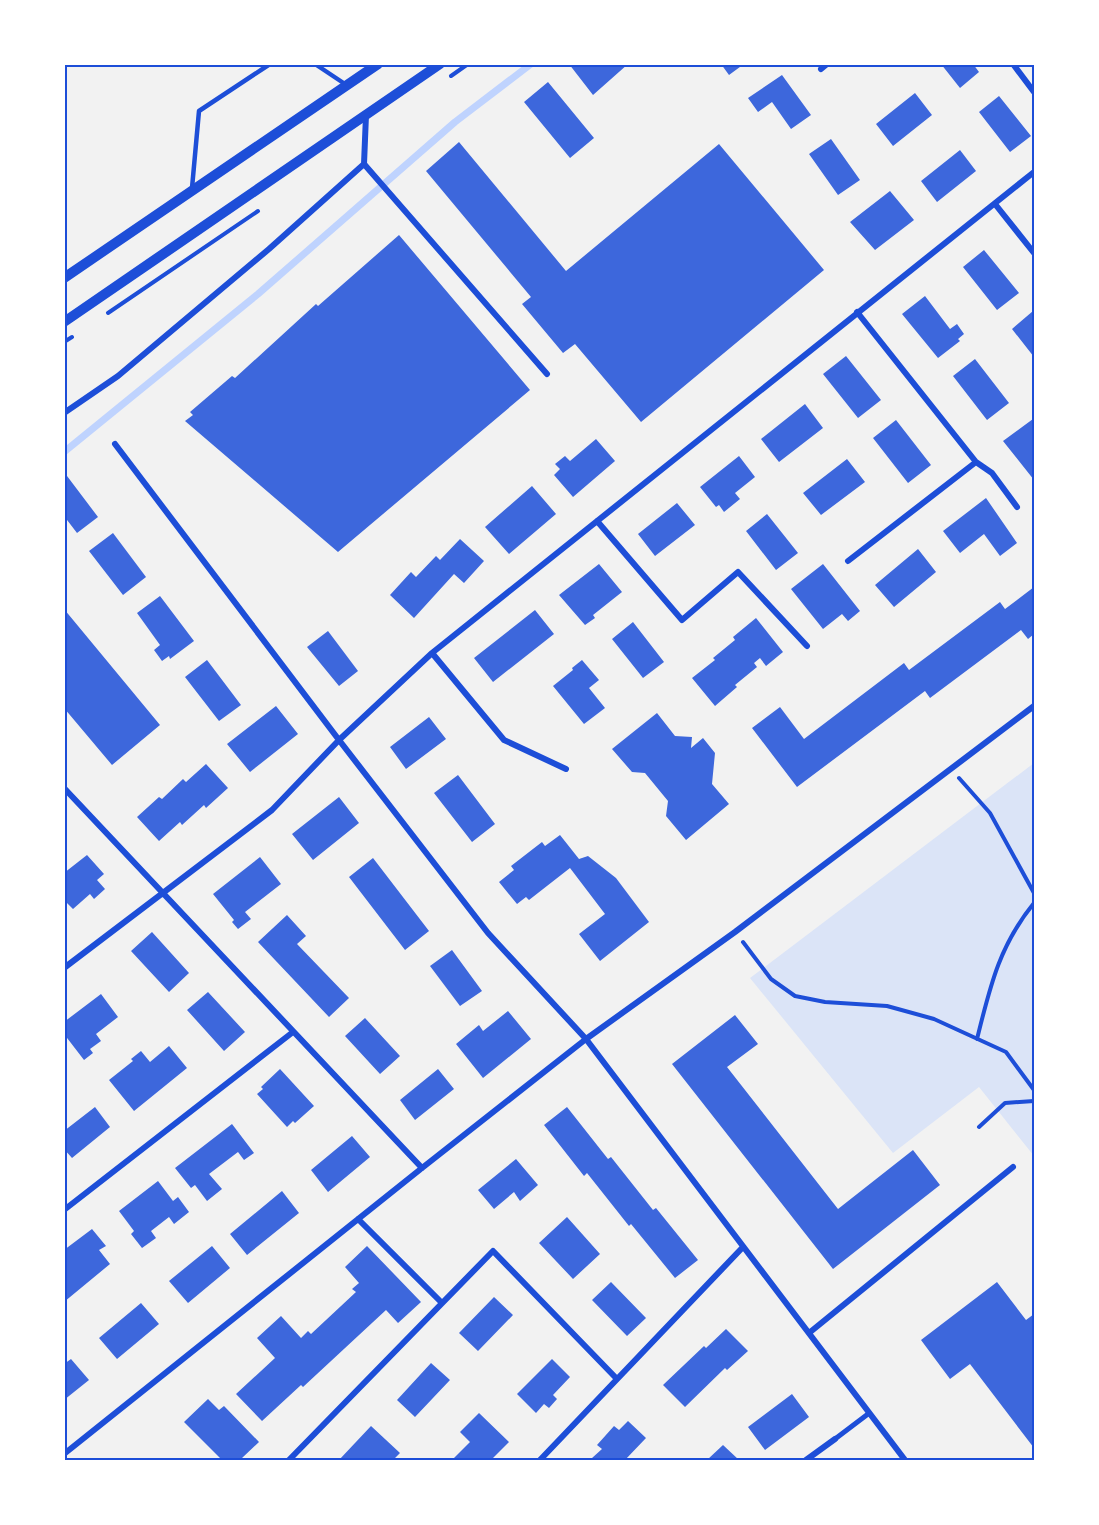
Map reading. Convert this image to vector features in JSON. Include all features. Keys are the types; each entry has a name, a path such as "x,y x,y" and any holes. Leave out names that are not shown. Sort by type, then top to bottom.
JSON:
{"street":[{"path":"64,278 378,64"},
{"path":"64,322 440,64"},
{"path":"820,69 827,64"},
{"path":"1013,64 1035,92"},
{"path":"366,115 364,164 547,374"},
{"path":"64,413 118,376 269,249 364,164"},
{"path":"64,968 272,810 339,740 432,653 1035,172"},
{"path":"995,204 1035,253"},
{"path":"857,312 976,462 992,473 1017,507"},
{"path":"115,444 488,933 586,1039 905,1461"},
{"path":"848,561 976,462"},
{"path":"597,521 682,620 738,572 807,646"},
{"path":"432,653 504,740 566,769"},
{"path":"64,1454 586,1039 735,932 1035,706"},
{"path":"64,788 422,1168"},
{"path":"64,1210 293,1032"},
{"path":"809,1333 1013,1167"},
{"path":"358,1219 441,1302"},
{"path":"540,1461 743,1247"},
{"path":"290,1461 441,1302 493,1251 617,1379"},
{"path":"806,1461 868,1414"}],"lane":[{"path":"192,191 199,111 270,64"},
{"path":"315,64 348,85"}],"path":[{"path":"951,768 990,813 1035,893"},
{"path":"977,1039 1001,955 1016,927 1035,903"},
{"path":"735,932 771,979 795,996 825,1002 887,1006 934,1019 1006,1052 1035,1090"},
{"path":"979,1126 1005,1103 1035,1101"}],"shaded area":[{"path":"1034,763 1034,1156 979,1087 893,1153 750,978"}],"building":[{"path":"569,64 628,64 593,95"},
{"path":"721,64 744,64 729,75"},
{"path":"941,64 973,64 979,72 960,88"},
{"path":"782,75 811,115 791,129 772,102 758,112 748,98"},
{"path":"548,82 594,138 570,158 524,102"},
{"path":"915,93 932,115 893,146 876,124"},
{"path":"999,96 1031,136 1010,152 979,112"},
{"path":"831,139 860,180 838,195 809,154"},
{"path":"459,142 566,271 719,144 824,270 641,422 575,344 563,353 522,304 531,297 426,171"},
{"path":"960,150 976,171 937,202 921,181"},
{"path":"890,191 914,220 875,250 850,222"},
{"path":"399,235 530,390 338,552 185,421 193,415 190,412 232,376 235,378 316,304 318,306"},
{"path":"984,250 1019,293 997,310 963,267"},
{"path":"925,296 950,329 957,324 964,334 958,339 960,341 938,358 902,314"},
{"path":"1033,311 1034,313 1034,357 1012,329"},
{"path":"846,356 881,400 858,418 823,374"},
{"path":"975,359 1009,403 987,420 953,376"},
{"path":"805,404 823,428 779,462 761,439"},
{"path":"1033,419 1034,422 1034,480 1003,441"},
{"path":"896,420 931,465 908,483 873,438"},
{"path":"596,439 615,461 573,497 554,475 560,469 555,464 565,456 570,461"},
{"path":"739,456 755,477 735,493 740,499 724,512 719,505 716,507 700,487"},
{"path":"847,459 865,482 821,515 803,493"},
{"path":"64,472 98,517 77,533 64,516"},
{"path":"532,486 556,514 509,554 485,527"},
{"path":"986,498 1017,543 1000,556 984,534 960,553 943,531"},
{"path":"677,503 695,525 655,556 638,534"},
{"path":"767,514 798,553 776,570 746,531"},
{"path":"113,533 146,577 123,595 89,551"},
{"path":"460,539 484,561 464,583 454,574 414,618 390,595 411,572 416,577 436,556 440,560"},
{"path":"918,549 936,572 894,607 875,585"},
{"path":"599,564 622,592 593,615 595,618 585,625 559,595"},
{"path":"823,564 860,611 848,621 842,614 823,629 791,589"},
{"path":"1034,587 1034,634 1028,639 1021,630 930,698 925,691 797,787 752,728 780,707 804,739 904,663 909,670 1000,602 1005,609"},
{"path":"160,596 194,641 170,659 169,656 162,661 154,650 160,645 137,613"},
{"path":"64,609 160,725 112,765 64,708"},
{"path":"535,610 554,634 493,682 474,658"},
{"path":"756,618 783,652 766,666 760,658 754,663 757,667 715,706 692,678 715,660 713,658 735,640 733,637"},
{"path":"633,622 664,662 643,678 612,639"},
{"path":"328,631 358,671 339,686 307,647"},
{"path":"207,660 241,705 219,721 185,677"},
{"path":"582,660 599,680 589,688 605,708 584,724 553,686"},
{"path":"276,706 298,734 250,772 227,744"},
{"path":"657,713 675,736 692,737 691,748 703,738 715,753 712,784 729,804 686,840 666,816 668,801 645,773 632,772 612,749"},
{"path":"429,717 446,739 406,769 390,747"},
{"path":"206,764 228,788 206,808 204,805 182,825 180,822 159,841 137,817 159,797 162,799 183,779 186,782"},
{"path":"458,775 495,824 472,842 434,793"},
{"path":"339,797 359,823 313,860 292,834"},
{"path":"560,835 579,859 588,856 616,878 649,922 600,961 579,934 605,914 570,868 529,900 526,897 517,904 499,882 514,870 511,866 542,842 545,846"},
{"path":"87,855 104,874 97,880 105,889 94,899 90,894 73,909 64,900 64,873"},
{"path":"260,857 281,884 245,912 251,919 238,929 232,922 234,920 213,894"},
{"path":"373,858 429,931 405,950 349,877"},
{"path":"287,915 306,936 297,944 349,998 329,1017 258,942"},
{"path":"152,932 189,973 169,992 131,951"},
{"path":"452,950 482,991 460,1006 430,966"},
{"path":"208,992 245,1032 224,1051 187,1010"},
{"path":"101,994 118,1017 96,1034 101,1041 90,1049 93,1053 84,1060 64,1034 64,1022"},
{"path":"508,1011 531,1039 483,1078 456,1044 479,1025 483,1031"},
{"path":"735,1015 758,1044 727,1067 838,1209 913,1150 940,1185 833,1269 672,1064"},
{"path":"365,1018 400,1056 380,1074 345,1036"},
{"path":"169,1046 187,1068 134,1111 109,1080 133,1061 131,1059 141,1051 150,1062"},
{"path":"280,1069 314,1106 287,1127 257,1094"},
{"path":"438,1069 454,1089 415,1120 400,1100"},
{"path":"95,1107 110,1127 72,1158 64,1149 64,1131"},
{"path":"567,1107 608,1159 611,1157 653,1210 656,1208 698,1260 675,1278 631,1224 629,1226 587,1173 584,1176 544,1125"},
{"path":"232,1124 254,1153 244,1160 238,1152 209,1174 222,1189 207,1201 195,1185 191,1188 175,1168"},
{"path":"352,1136 370,1157 328,1192 311,1170"},
{"path":"516,1159 538,1185 520,1201 514,1192 494,1209 478,1190"},
{"path":"158,1181 173,1201 178,1197 189,1212 174,1224 169,1217 151,1231 156,1238 142,1248 131,1234 134,1231 119,1211"},
{"path":"282,1191 299,1213 247,1255 230,1234"},
{"path":"567,1217 600,1254 573,1279 539,1243"},
{"path":"92,1229 106,1246 99,1250 110,1264 64,1302 64,1250"},
{"path":"212,1246 230,1268 188,1303 169,1281"},
{"path":"367,1246 421,1302 398,1323 386,1310 303,1387 301,1385 262,1421 236,1394 275,1358 257,1338 281,1316 301,1338 308,1331 311,1334 356,1292 352,1289 359,1283 345,1267"},
{"path":"611,1282 646,1318 627,1336 592,1300"},
{"path":"997,1282 1026,1320 1034,1314 1034,1448 970,1364 950,1379 921,1340"},
{"path":"494,1297 513,1315 478,1351 459,1333"},
{"path":"141,1303 159,1324 117,1359 99,1338"},
{"path":"726,1329 748,1351 727,1370 725,1368 685,1407 663,1385 704,1346 706,1348"},
{"path":"71,1359 89,1380 64,1400 64,1364"},
{"path":"552,1359 570,1377 553,1395 557,1399 549,1408 544,1404 536,1413 517,1394"},
{"path":"431,1363 450,1380 415,1417 397,1400"},
{"path":"792,1394 809,1417 765,1450 748,1427"},
{"path":"208,1399 219,1410 224,1406 259,1442 242,1458 245,1460 222,1460 184,1422"},
{"path":"479,1413 509,1442 491,1460 452,1460 470,1442 460,1432"},
{"path":"628,1421 646,1438 625,1460 595,1460 592,1458 602,1449 597,1445 614,1426 619,1430"},
{"path":"371,1426 400,1453 393,1460 339,1460"},
{"path":"723,1445 739,1460 707,1460"}],"waterway":[{"path":"64,452 258,294 455,122 531,64"}]}
